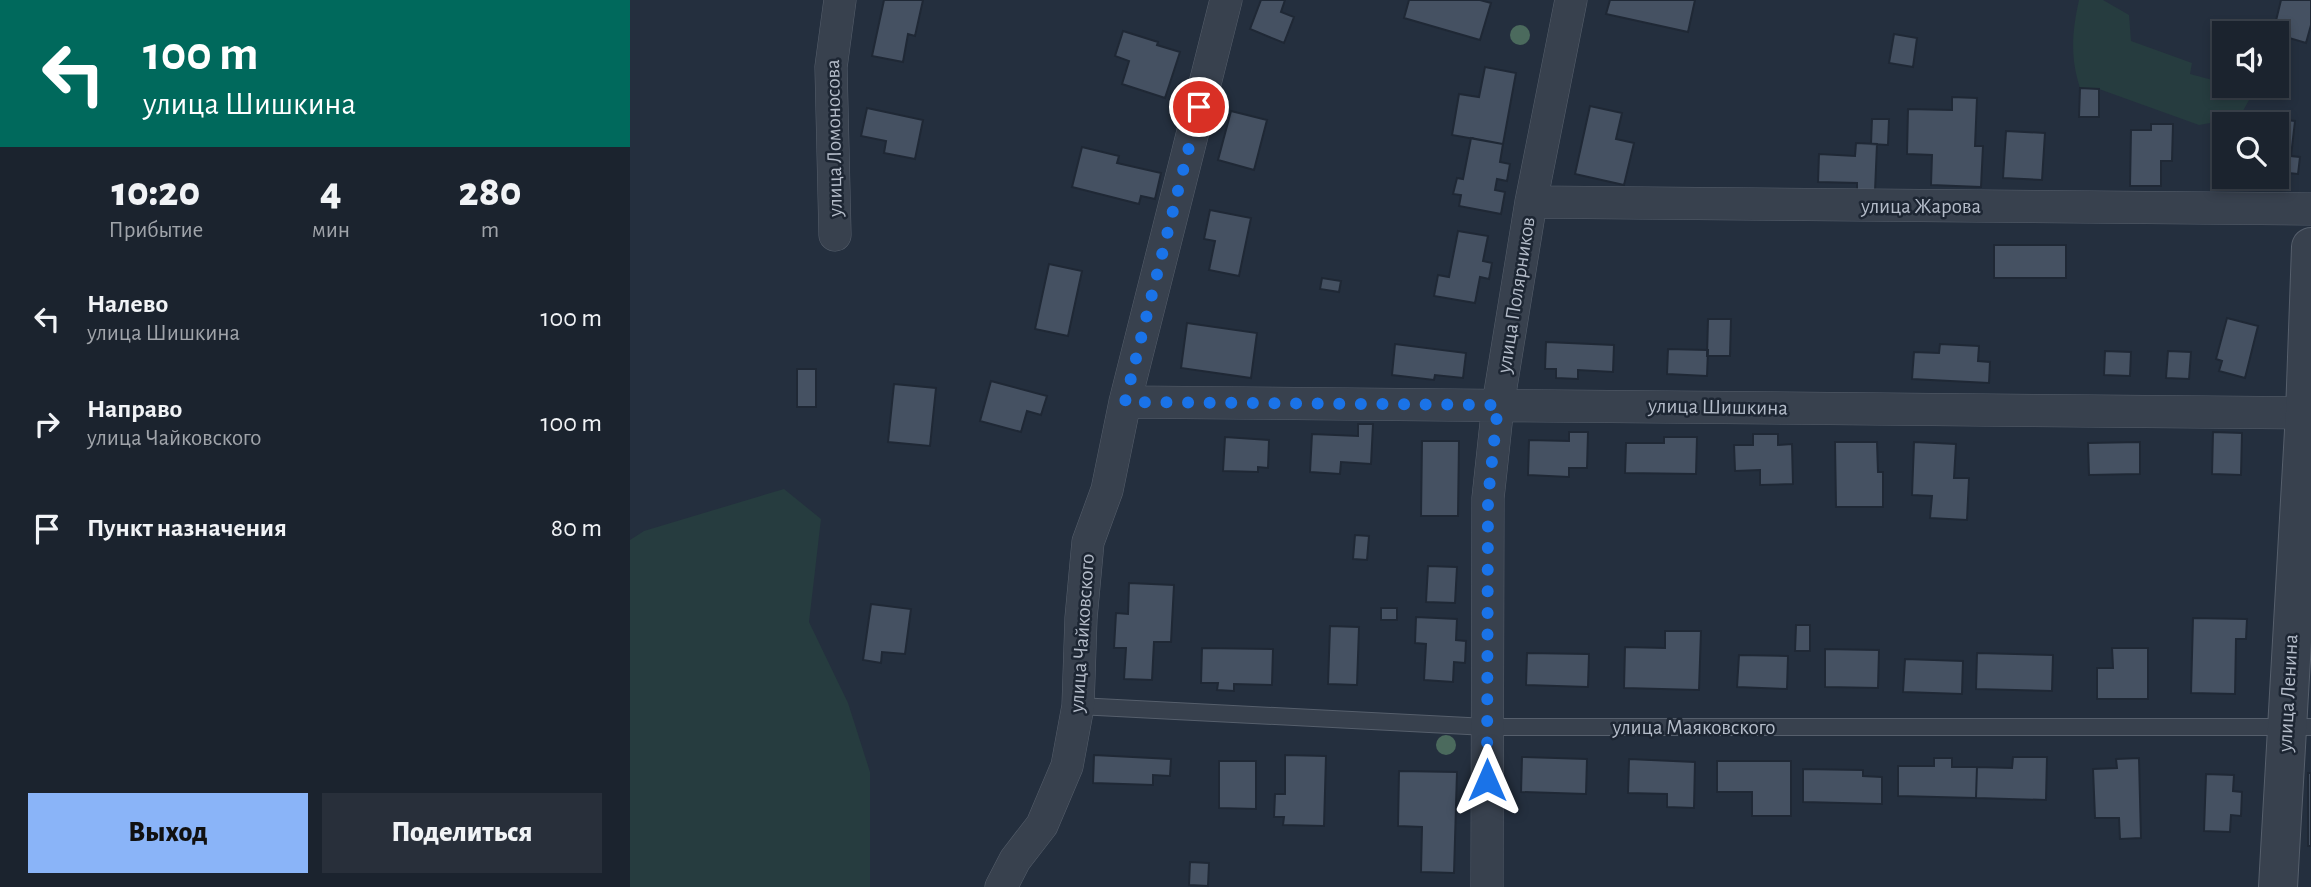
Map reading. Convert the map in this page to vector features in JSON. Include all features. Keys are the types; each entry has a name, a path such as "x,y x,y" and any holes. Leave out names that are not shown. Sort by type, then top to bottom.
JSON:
{"street":[{"name":"улица Ломоносова","path":"835,235 831,67 840,0"},
{"name":"улица Чайковского","path":"1001,887 1014,860 1042,825 1067,766 1078,706 1081,618 1088,542 1107,490 1125,402 1226,0"},
{"name":"улица Полярников","path":"1487,887 1488,498 1498,405 1531,202 1571,0"},
{"name":"улица Жарова","path":"1531,202 2311,209"},
{"name":"улица Ленина","path":"2278,887 2299,727 2311,247"},
{"name":"улица Шишкина","path":"1125,402 2308,413"}],"lane":[{"name":"улица Маяковского","path":"1078,706 1487,727 2299,727"}],"green space":[{"path":"2079,0 2103,0 2129,15 2131,41 2192,63 2190,74 2212,80 2212,98 2250,98 2242,112 2212,112 2212,123 2199,125 2099,89 2080,88 2073,44"},
{"path":"784,489 821,519 809,622 848,703 870,772 870,887 630,887 630,540 644,531"}],"building":[{"path":"884,0 923,0 915,36 908,34 903,62 872,56"},
{"path":"1261,0 1285,0 1281,12 1294,17 1284,43 1250,29"},
{"path":"1409,0 1480,0 1491,3 1480,40 1404,18"},
{"path":"1610,0 1695,0 1688,32 1606,14"},
{"path":"2281,0 2311,0 2311,25 2306,43 2289,38 2289,21 2276,21"},
{"path":"1123,31 1180,52 1165,98 1122,84 1129,61 1115,56"},
{"path":"1894,34 1917,38 1913,67 1889,63"},
{"path":"1485,67 1516,73 1503,144 1452,135 1459,94 1479,97"},
{"path":"2080,88 2099,89 2099,117 2079,117"},
{"path":"1952,97 1977,98 1975,146 1983,146 1981,187 1931,185 1932,155 1907,154 1908,109 1952,110"},
{"path":"1590,106 1622,113 1616,139 1634,143 1624,185 1575,174"},
{"path":"867,108 923,120 915,159 884,153 886,141 861,136"},
{"path":"1231,111 1267,120 1254,170 1218,160"},
{"path":"1872,119 1889,119 1888,145 1871,144"},
{"path":"2289,120 2295,121 2291,156 2300,157 2298,174 2289,173"},
{"path":"2151,124 2173,124 2172,161 2161,161 2161,186 2130,186 2131,130 2151,130"},
{"path":"2006,131 2045,133 2042,180 2003,178"},
{"path":"1471,138 1503,144 1500,162 1510,164 1507,181 1497,179 1495,190 1505,192 1501,214 1459,206 1461,195 1453,194 1457,178 1463,179"},
{"path":"1856,143 1877,144 1875,191 1857,190 1857,183 1818,182 1819,154 1855,156"},
{"path":"1082,147 1119,156 1117,163 1161,173 1155,199 1141,196 1139,204 1072,187"},
{"path":"1210,210 1251,218 1239,276 1209,270 1215,241 1204,239"},
{"path":"1458,231 1488,236 1483,261 1492,263 1489,279 1480,277 1475,303 1434,296 1438,275 1449,277"},
{"path":"1994,245 2066,245 2066,278 1994,278"},
{"path":"1049,264 1082,271 1068,336 1035,329"},
{"path":"1322,278 1341,281 1339,292 1320,289"},
{"path":"2227,318 2258,326 2245,378 2219,371 2222,361 2216,359"},
{"path":"1708,319 1731,319 1730,356 1707,356"},
{"path":"1187,323 1257,333 1251,378 1181,368"},
{"path":"1546,342 1614,345 1613,372 1578,370 1578,379 1556,378 1556,369 1545,369"},
{"path":"1395,344 1466,353 1463,378 1435,375 1434,380 1392,375"},
{"path":"1940,344 1979,346 1978,361 1990,362 1989,383 1912,379 1914,352 1939,353"},
{"path":"1668,349 1708,350 1707,376 1667,374"},
{"path":"2105,351 2131,352 2130,376 2104,375"},
{"path":"2168,351 2191,352 2189,379 2166,378"},
{"path":"797,369 816,369 816,407 797,407"},
{"path":"991,381 1047,396 1041,415 1027,411 1021,432 980,421"},
{"path":"894,384 936,388 930,446 888,442"},
{"path":"1358,424 1373,424 1371,464 1341,462 1340,474 1310,472 1312,434 1358,436"},
{"path":"1569,432 1588,432 1587,468 1569,468 1569,477 1528,475 1529,440 1569,441"},
{"path":"2213,432 2242,433 2241,475 2212,474"},
{"path":"1753,434 1778,434 1778,445 1792,444 1793,484 1760,485 1760,470 1735,471 1734,445 1753,445"},
{"path":"1225,437 1269,440 1268,468 1258,467 1258,472 1223,471"},
{"path":"1664,437 1697,437 1696,474 1625,473 1626,443 1664,443"},
{"path":"1422,441 1459,441 1458,516 1421,516"},
{"path":"1835,442 1877,442 1878,472 1883,472 1883,507 1836,507"},
{"path":"1914,442 1956,444 1954,478 1969,478 1967,520 1930,518 1932,496 1912,495"},
{"path":"2140,442 2140,474 2089,475 2088,443"},
{"path":"1355,535 1369,536 1367,560 1353,559"},
{"path":"1428,566 1457,567 1455,603 1426,602"},
{"path":"1129,583 1174,585 1171,642 1154,642 1152,680 1124,679 1126,648 1114,648 1116,613 1128,614"},
{"path":"871,604 911,609 905,654 882,652 881,663 863,660"},
{"path":"1381,608 1397,608 1397,620 1381,620"},
{"path":"1416,617 1457,619 1456,640 1466,641 1465,663 1454,662 1453,682 1424,680 1426,644 1415,643"},
{"path":"2193,618 2247,619 2246,639 2236,639 2235,694 2191,693"},
{"path":"1796,625 1810,625 1810,651 1795,651"},
{"path":"1330,626 1359,627 1357,685 1328,684"},
{"path":"1665,631 1701,631 1699,690 1624,688 1625,647 1665,648"},
{"path":"1202,648 1273,649 1272,685 1234,684 1234,691 1217,690 1218,683 1201,683"},
{"path":"2112,648 2148,648 2148,699 2097,699 2097,668 2113,668"},
{"path":"1825,649 1879,650 1878,688 1825,687"},
{"path":"1527,653 1589,654 1588,687 1526,685"},
{"path":"1977,653 2053,655 2052,691 1976,689"},
{"path":"1739,655 1788,656 1787,689 1737,687"},
{"path":"1905,659 1963,661 1962,694 1903,692"},
{"path":"1094,755 1171,759 1170,776 1153,775 1153,785 1093,783"},
{"path":"1285,755 1326,756 1324,826 1283,825 1284,817 1274,817 1275,794 1285,794"},
{"path":"1522,757 1587,759 1586,794 1521,792"},
{"path":"2013,757 2047,757 2046,800 1976,798 1977,767 2012,768"},
{"path":"1934,758 1952,758 1952,767 1977,767 1976,798 1898,796 1898,766 1934,766"},
{"path":"2139,758 2141,838 2120,839 2119,818 2095,818 2093,769 2117,768 2116,759"},
{"path":"1629,759 1695,762 1694,808 1667,807 1667,794 1628,793"},
{"path":"1219,761 1256,761 1256,809 1219,808"},
{"path":"1717,761 1791,761 1791,816 1752,816 1752,792 1717,792"},
{"path":"1803,769 1863,770 1863,776 1882,777 1882,804 1803,802"},
{"path":"1399,771 1457,772 1454,873 1421,872 1422,827 1398,826"},
{"path":"2308,773 2311,773 2311,846 2308,846"},
{"path":"2206,774 2234,775 2233,791 2242,792 2241,816 2231,815 2230,832 2204,831"},
{"path":"1190,862 1209,863 1208,886 1189,885"}],"route":[{"path":"1199,107 1125,402 1498,405 1488,498 1487,780"}]}
